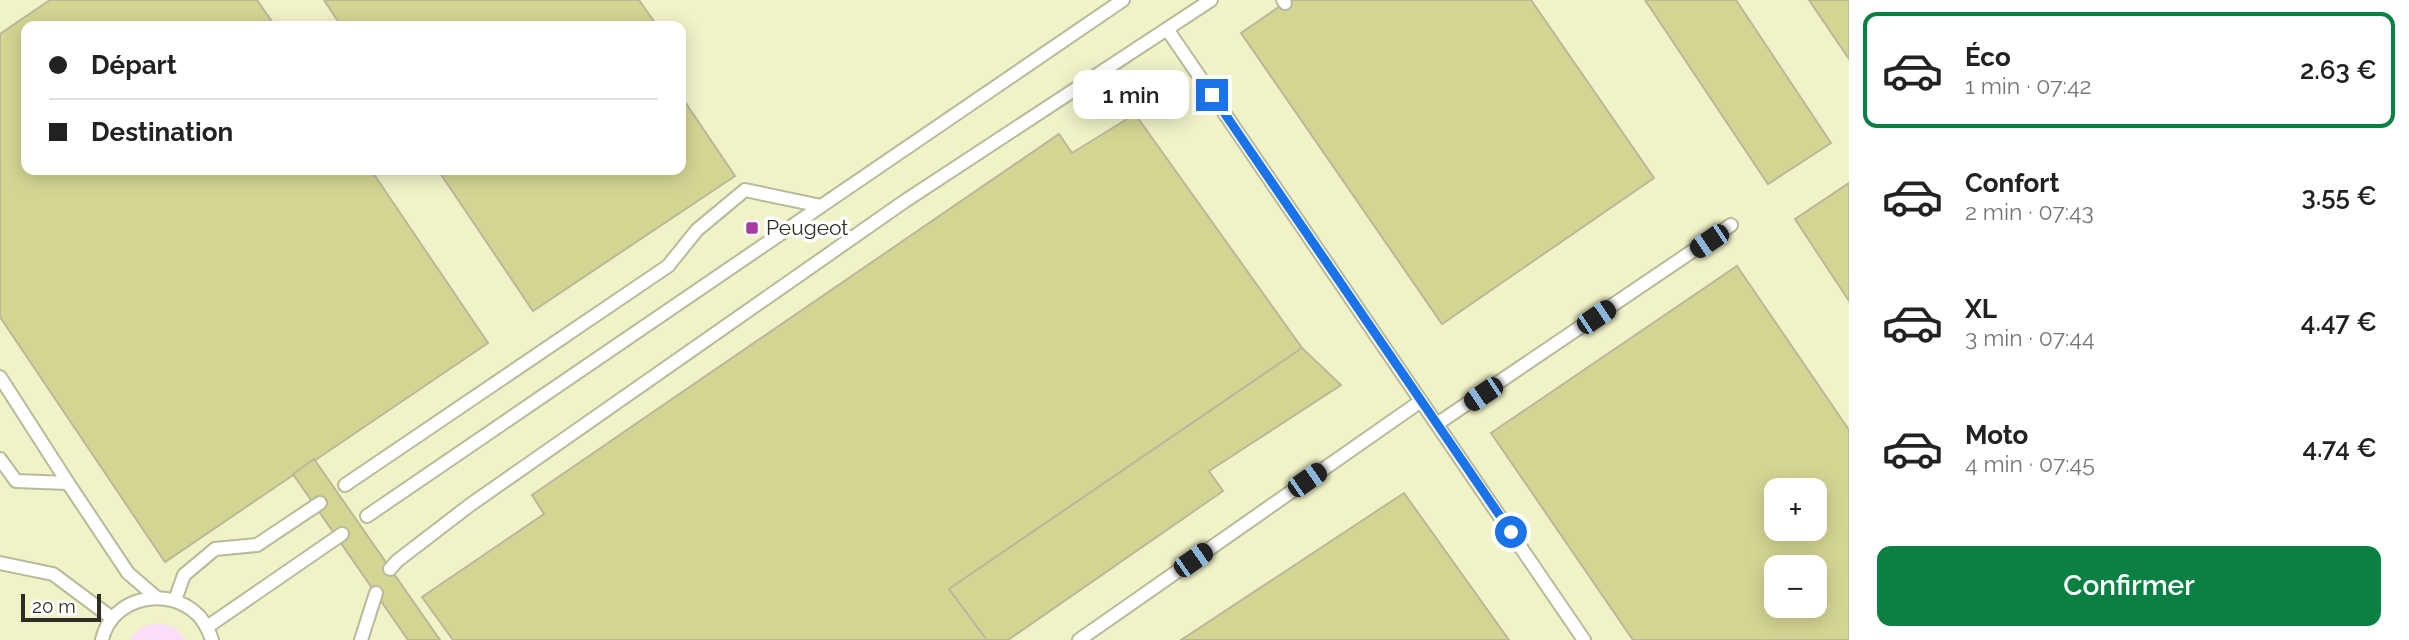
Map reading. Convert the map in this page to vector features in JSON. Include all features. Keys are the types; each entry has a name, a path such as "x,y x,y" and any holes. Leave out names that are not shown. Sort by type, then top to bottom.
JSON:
{"lane":[{"path":"367,516 1123,0"},
{"path":"390,569 470,505 882,217 1212,0"},
{"path":"1167,29 1584,640"},
{"path":"345,485 668,266 697,230 745,190 821,206"},
{"path":"1437,424 1731,225"},
{"path":"0,377 128,573 156,597"},
{"path":"1079,640 1421,401"},
{"path":"0,459 16,481 68,483"},
{"path":"175,600 184,575 215,549 257,545 320,503"},
{"path":"207,627 342,534"},
{"path":"0,563 52,574 112,618"},
{"path":"361,640 376,593"},
{"path":"102,640 112,618 132,603 156,597 175,600 188,606 207,627 212,640"}],"shaded area":[{"path":"0,0 1849,0 1849,640 0,640"},
{"path":"159,623 174,628 185,640 130,640 142,627"}],"building":[{"path":"50,0 257,0 272,21 21,21 21,175 374,175 488,343 165,562 0,317 0,34"},
{"path":"324,0 639,0 654,21 338,21"},
{"path":"1289,0 1531,0 1654,178 1442,324 1241,33"},
{"path":"1645,0 1736,0 1831,143 1768,184"},
{"path":"1809,0 1849,0 1849,59"},
{"path":"686,103 735,176 533,311 441,175 686,175"},
{"path":"1135,114 1302,348 949,589 987,640 453,640 422,597 544,514 532,495 1059,134 1072,153"},
{"path":"1849,183 1849,301 1795,219"},
{"path":"1737,266 1849,430 1849,640 1633,640 1491,433"},
{"path":"1302,348 1341,385 1209,471 1223,491 1008,640 987,640 949,589"},
{"path":"314,459 440,640 408,640 293,474"},
{"path":"1404,493 1509,640 1181,640"}],"place":[{"name":"Peugeot","path":"752,228"}],"route":[{"path":"1212,95 1511,532"}]}
